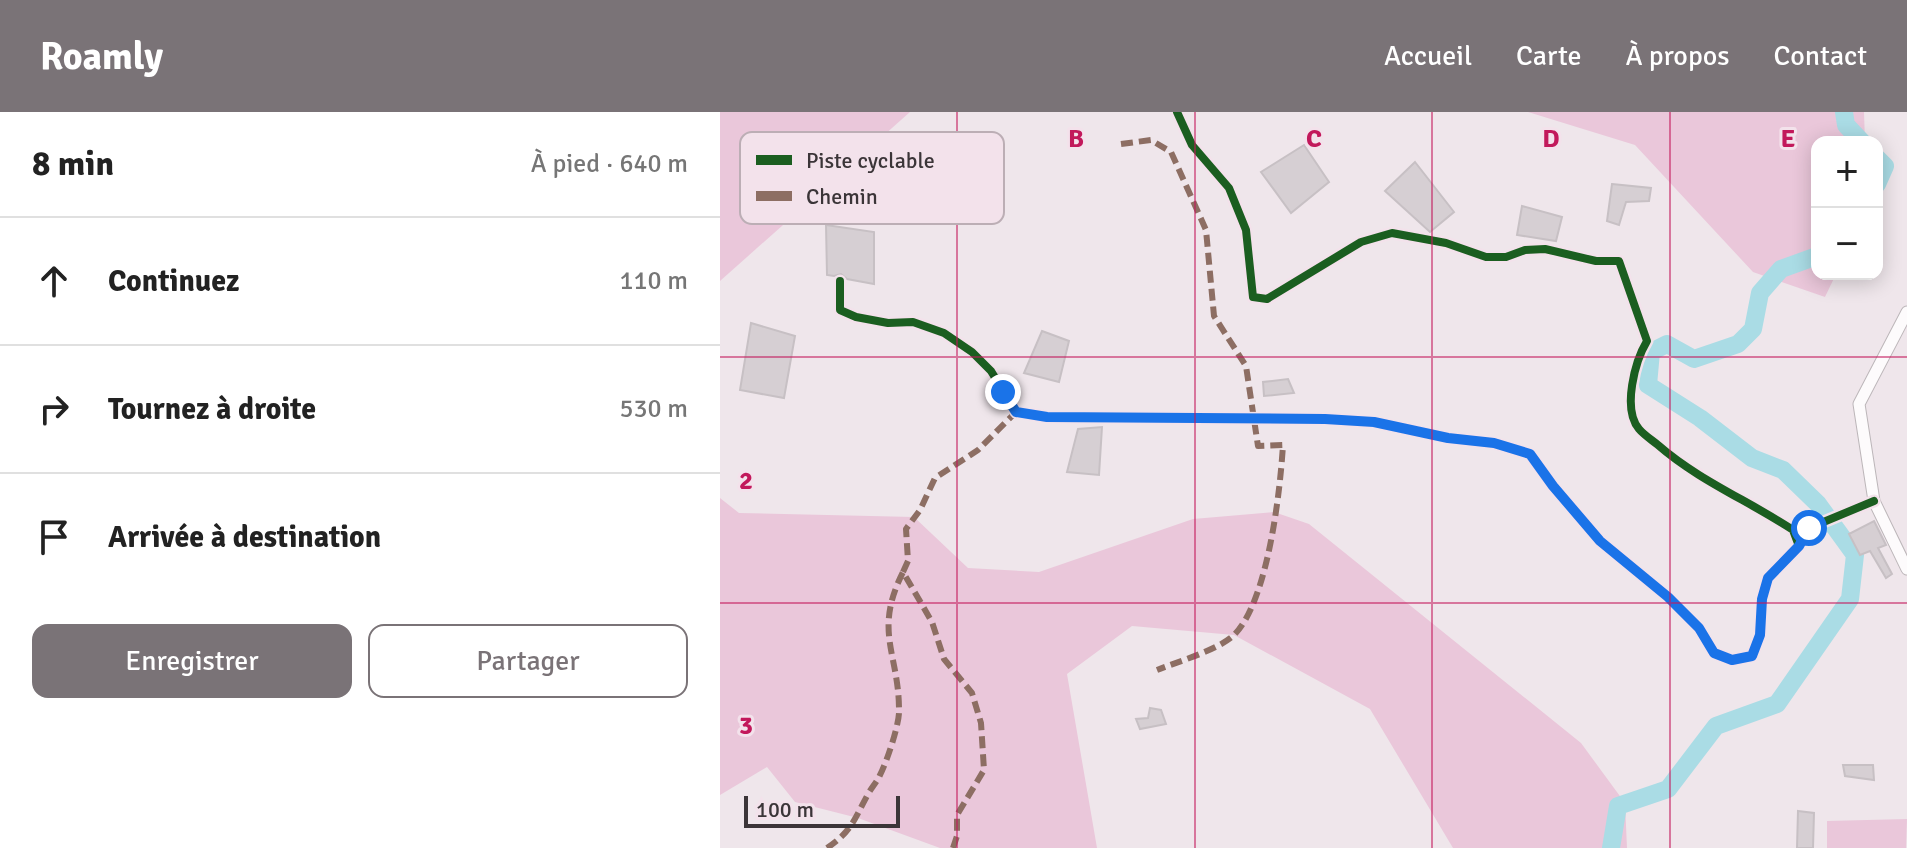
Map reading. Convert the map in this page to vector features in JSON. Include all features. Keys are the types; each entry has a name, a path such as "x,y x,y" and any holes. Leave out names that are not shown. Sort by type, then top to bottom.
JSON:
{"street":[{"path":"1177,112 1192,145 1229,188 1246,230 1253,297 1267,299 1361,242 1392,233 1446,243 1486,257 1506,257 1525,250 1545,249 1596,261 1619,261 1647,341 1639,355 1632,381 1637,427 1679,464 1793,530 1799,546"},
{"path":"840,281 840,310 856,317 888,323 913,322 944,333 972,352 991,371 1016,412 1047,417 1374,422 1448,438 1494,443 1530,454 1600,541 1679,607 1699,628 1714,653 1732,660 1752,656 1760,635 1762,599 1768,578 1799,546 1809,528 1874,501"},
{"path":"1907,312 1859,404 1874,501 1907,569"}],"shaded area":[{"path":"720,112 910,112 888,132 740,132 740,224 784,224 720,281"},
{"path":"1528,112 1864,112 1865,136 1811,136 1811,280 1833,280 1825,297 1753,272 1635,145"},
{"path":"720,498 739,513 914,517 968,568 1039,572 1193,519 1274,512 1309,524 1581,743 1625,803 1627,848 1453,848 1370,709 1234,635 1132,626 1067,674 1097,848 940,848 858,818 795,802 767,767 720,795"},
{"path":"1907,819 1906,848 1827,848 1827,821"}],"building":[{"path":"1304,145 1329,182 1291,213 1261,172"},
{"path":"1415,162 1454,212 1430,232 1385,191"},
{"path":"1612,184 1651,188 1649,201 1626,202 1619,225 1607,221"},
{"path":"1522,206 1562,217 1556,241 1517,235"},
{"path":"826,225 874,232 874,284 847,279 841,274 827,275"},
{"path":"751,323 795,336 784,398 740,390"},
{"path":"1042,331 1069,341 1059,382 1024,373"},
{"path":"1288,379 1294,393 1264,396 1263,382"},
{"path":"1102,427 1099,475 1067,472 1078,429"},
{"path":"1874,521 1886,545 1878,548 1892,574 1886,578 1870,551 1860,555 1849,534"},
{"path":"1150,708 1161,710 1166,724 1140,729 1136,719 1148,718"},
{"path":"1843,765 1873,765 1874,780 1845,776"},
{"path":"1798,811 1814,813 1813,848 1797,848"}],"waterway":[{"path":"1844,112 1846,125 1856,136"},
{"path":"1883,164 1883,170"},
{"path":"1611,848 1618,806 1668,789 1716,726 1777,704 1850,599 1855,555 1818,504 1783,470 1752,458 1700,418 1648,385 1651,352 1667,344 1694,359 1738,344 1753,329 1760,293 1781,269 1811,258"}],"marked path":[{"path":"1121,144 1151,140 1171,152 1206,230 1214,316 1246,366 1258,446 1283,445 1270,544 1256,596 1246,618 1235,634 1220,645 1157,670"},
{"path":"903,572 908,561 906,529 920,510 935,478 978,450 1016,412"},
{"path":"827,848 847,831 855,819 883,770 895,733 899,716 898,690 889,627 894,593 903,572 932,622 944,659 972,693 981,723 984,770 957,815 957,836 953,848"}],"cycle path":[{"path":"1177,112 1192,145 1229,188 1246,230 1253,297 1267,299 1361,242 1392,233 1446,243 1486,257 1506,257 1525,250 1545,249 1596,261 1619,261 1647,341 1632,385 1631,410 1639,429 1673,458 1793,530 1799,546"},
{"path":"840,281 840,310 856,317 888,323 913,322 944,333 972,352 991,371 1016,412 1047,417 1374,422 1448,438 1494,443 1530,454 1600,541 1668,597 1699,628 1714,653 1732,660 1752,656 1760,635 1762,599 1768,578 1799,546 1809,528 1874,501"}],"route":[{"path":"1003,392 1016,412 1047,417 1374,422 1448,438 1494,443 1530,454 1600,541 1668,597 1699,628 1714,653 1732,660 1752,656 1760,635 1762,599 1768,578 1799,546 1809,528"}]}
